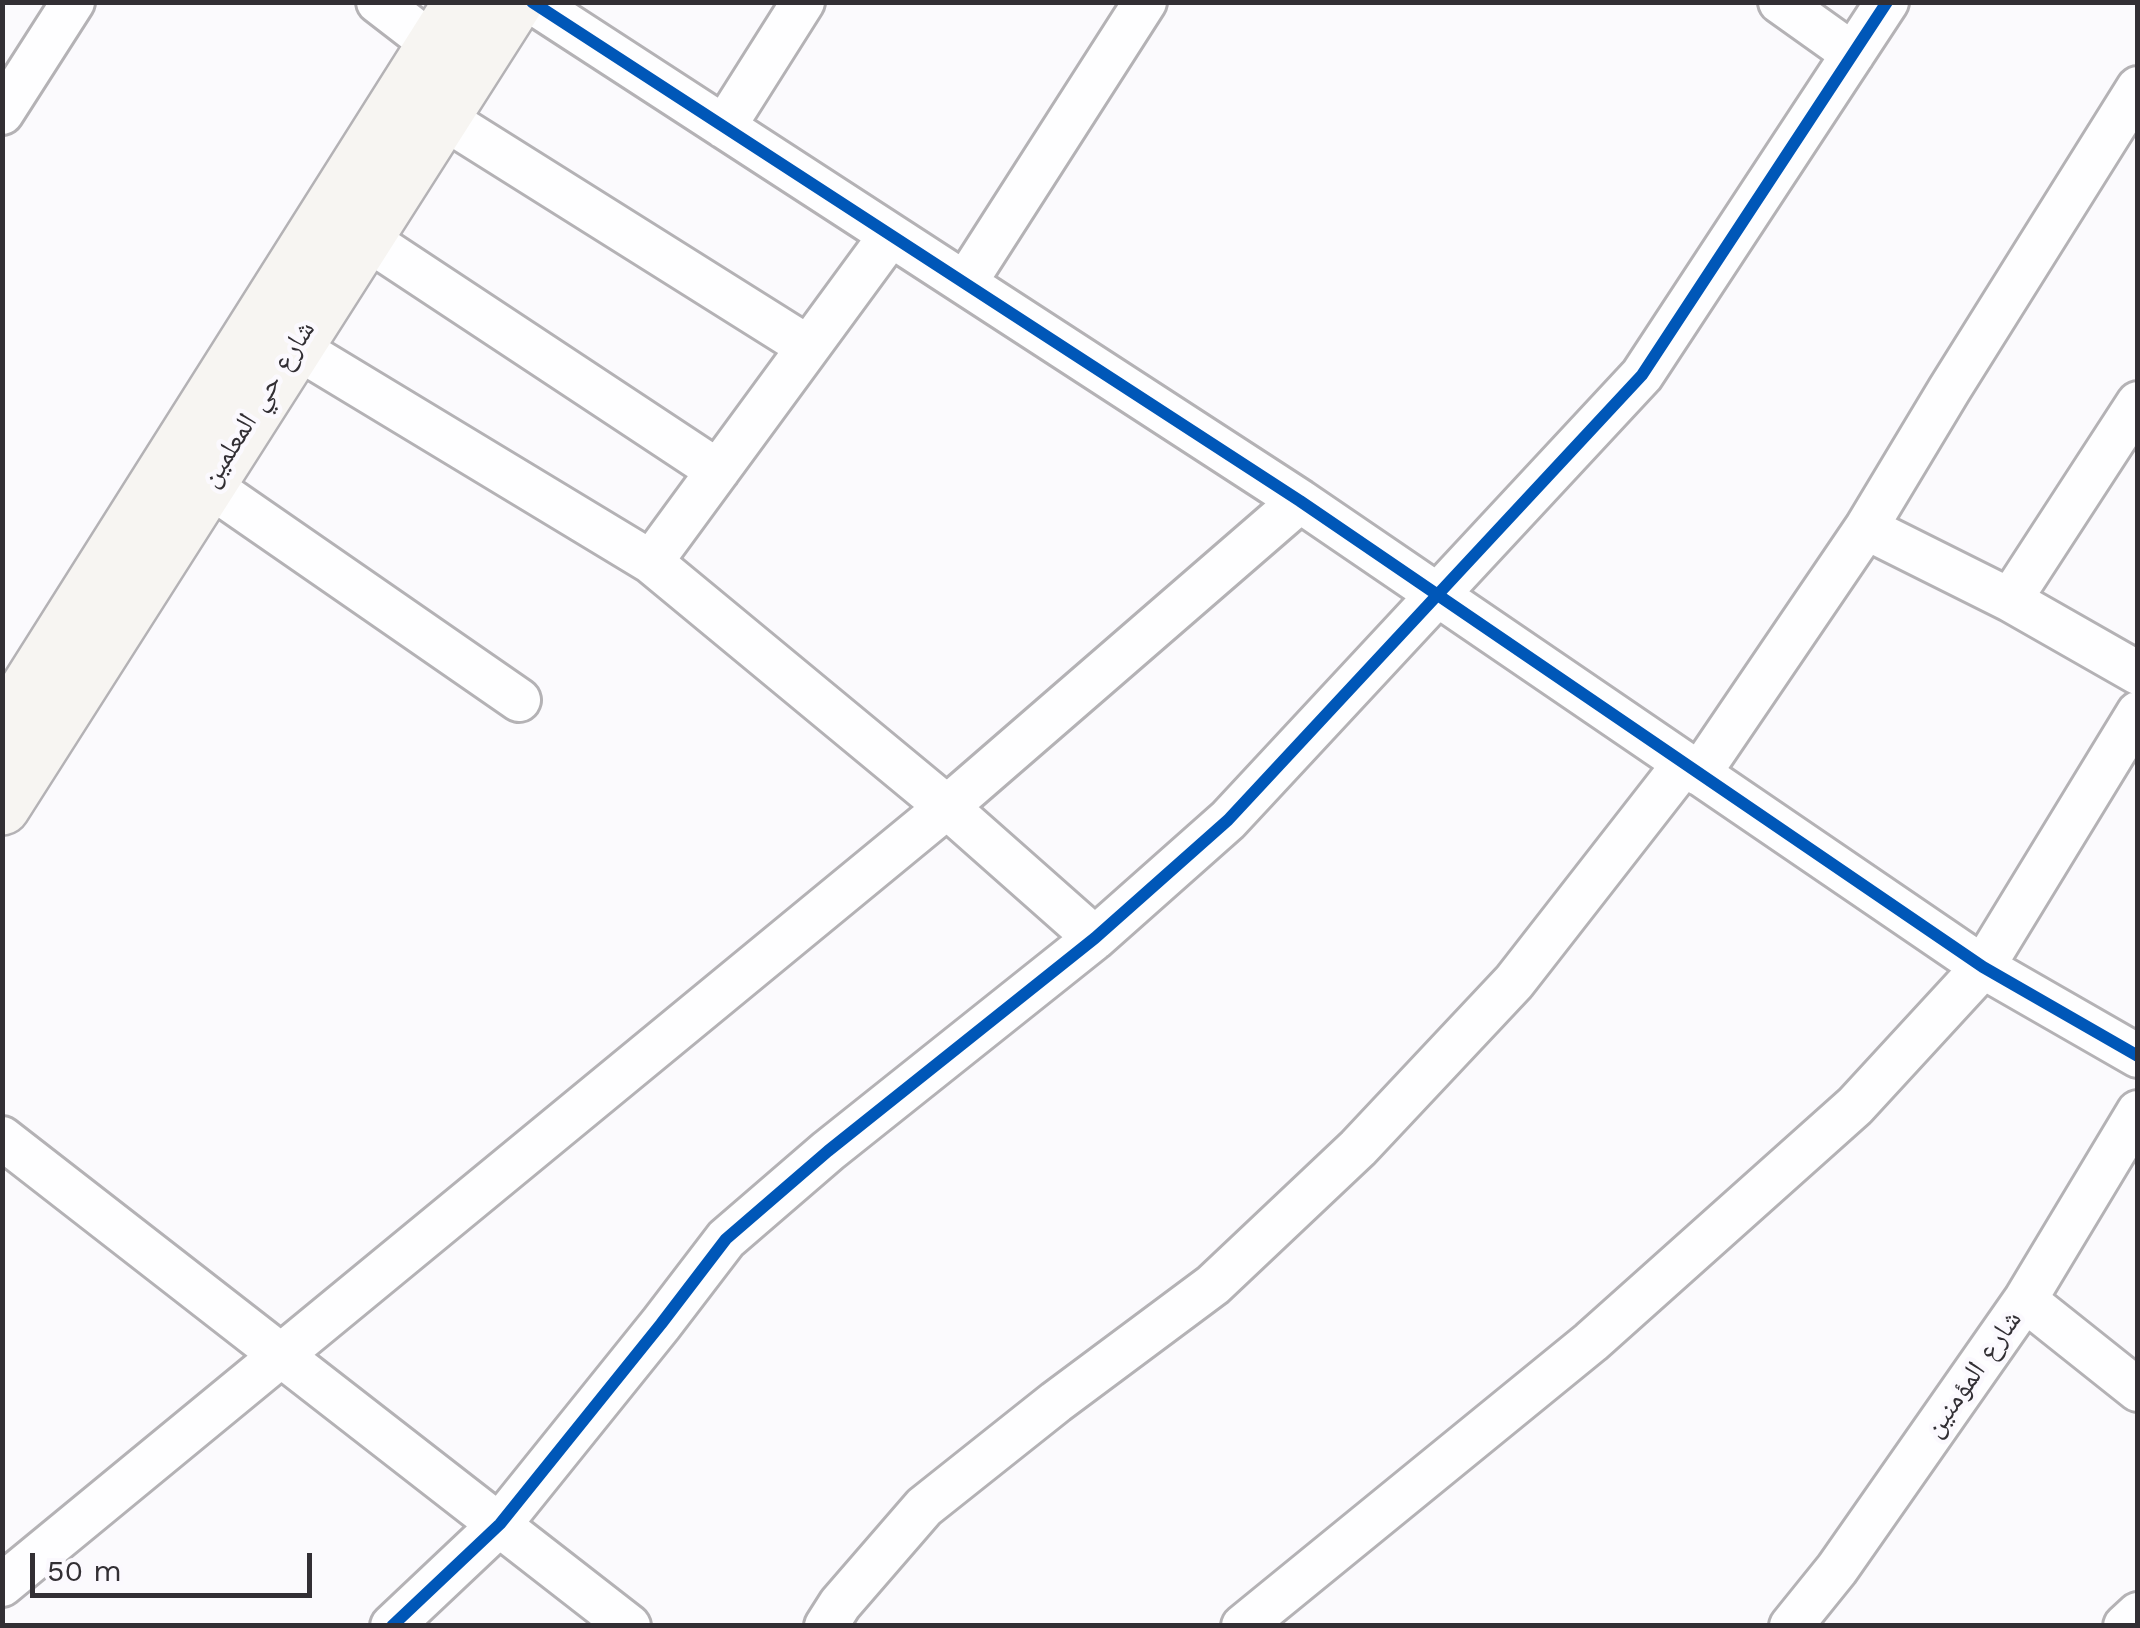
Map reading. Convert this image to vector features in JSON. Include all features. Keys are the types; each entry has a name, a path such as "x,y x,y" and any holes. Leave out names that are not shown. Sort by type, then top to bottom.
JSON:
{"main road":[{"name":"شارع حي المعلمين","path":"2,807 56,684 202,466 416,129 515,2"},
{"name":"شارع حي المعلمين","path":"202,466 294,346 364,237 416,129 448,24"},
{"name":"شارع حي المعلمين","path":"2,730 56,684"}],"street":[{"path":"2,113 73,2"},
{"path":"378,2 448,24"},
{"path":"532,2 1300,501 1983,967 2138,1056"},
{"path":"724,127 802,2"},
{"path":"965,283 1145,2"},
{"path":"1780,2 1854,54"},
{"path":"392,1626 500,1524 726,1239 828,1151 1094,938 1228,820 1642,375 1887,2"},
{"path":"826,1626 840,1604 924,1507 1213,1285 1358,1148 1514,982 1692,769 1866,528 2138,88"},
{"path":"416,129 808,347"},
{"path":"652,562 890,236"},
{"path":"364,237 718,472"},
{"path":"294,346 652,562 947,807 1094,938"},
{"path":"2010,600 2138,403"},
{"path":"202,466 519,700"},
{"path":"2,1585 947,807 1300,501"},
{"path":"1866,528 2010,600 2138,673"},
{"path":"1243,1626 1605,1329 1856,1106 1983,967 2138,713"},
{"name":"شارع المؤمنين","path":"1791,1626 1837,1569 2026,1300 2138,1112"},
{"path":"2,1138 629,1626"},
{"path":"2026,1300 2138,1390"},
{"path":"2125,1626 2138,1614"}],"cycle path":[{"path":"532,2 1300,501 1983,967 2138,1056"},
{"path":"392,1626 500,1524 726,1239 828,1151 1095,938 1228,820 1642,375 1887,2"}]}
